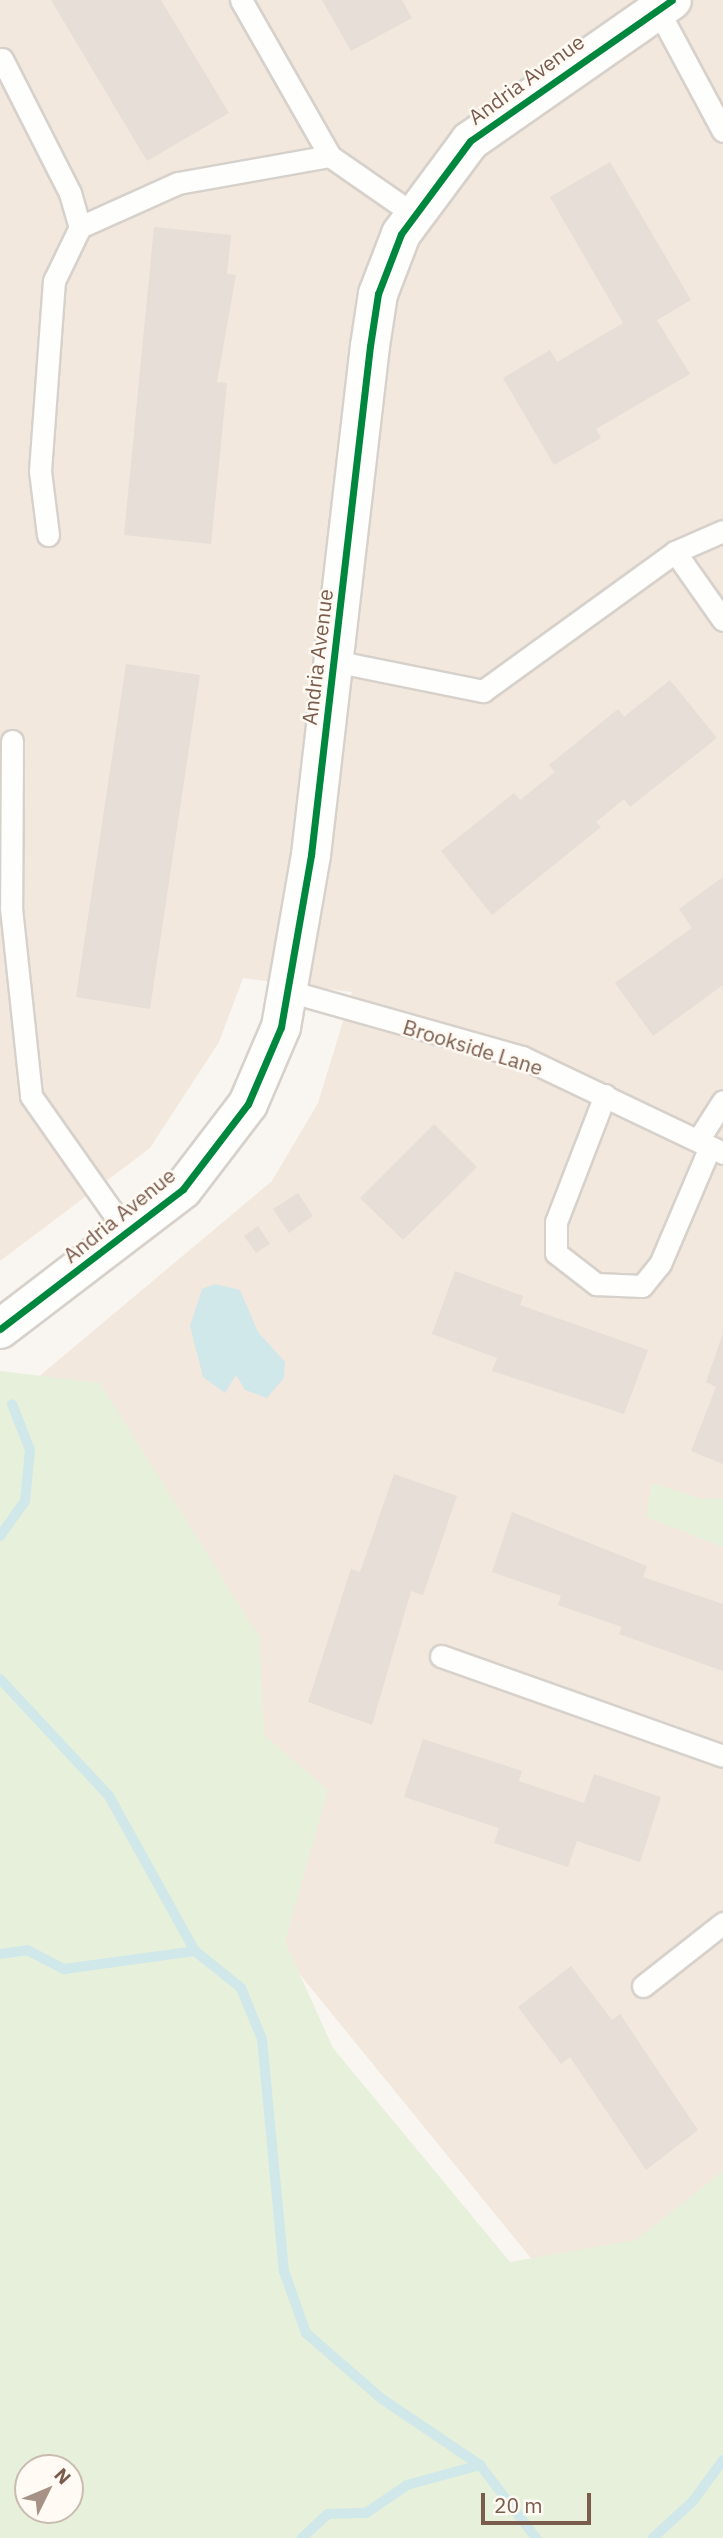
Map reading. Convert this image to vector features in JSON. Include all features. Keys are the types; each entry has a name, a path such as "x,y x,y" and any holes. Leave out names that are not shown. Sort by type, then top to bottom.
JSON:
{"street":[{"name":"Andria Avenue","path":"0,1329 128,1234 183,1189 227,1137 248,1104 292,992 378,294 412,213 442,172 500,116 665,5"}],"lane":[{"path":"241,0 330,156 412,213"},
{"path":"665,5 723,131"},
{"path":"2,59 70,193 80,227"},
{"path":"48,535 40,471 54,281 80,227 178,183 330,156"},
{"path":"334,661 483,691 674,552 723,531"},
{"path":"674,552 723,620"},
{"path":"12,741 11,908 31,1096 128,1234"},
{"name":"Brookside Lane","path":"292,992 522,1057 710,1147"},
{"path":"605,1095 556,1222 556,1253 596,1284 642,1286 660,1264 710,1147 723,1101"},
{"path":"440,1656 723,1756"},
{"path":"643,1986 723,1923"}],"shaded area":[{"path":"0,0 723,0 723,2219 587,2327 17,1627 30,1384 272,1181 318,1103 352,992 243,978 219,1042 150,1148 0,1261"}],"green space":[{"path":"0,1371 100,1383 260,1638 264,1735 328,1790 285,1942 333,2048 510,2262 636,2240 723,2171 723,2538 0,2538"},
{"path":"652,1483 702,1499 723,1498 723,1547 646,1517"}],"water":[{"path":"215,1284 240,1290 258,1332 285,1362 284,1378 267,1398 245,1390 236,1375 225,1393 203,1377 190,1326 202,1289"}],"building":[{"path":"51,0 161,0 229,113 147,161"},
{"path":"322,0 402,0 412,18 351,51"},
{"path":"610,162 691,300 657,320 690,374 596,429 601,438 554,465 503,378 550,350 557,362 623,323 550,197"},
{"path":"154,227 231,235 227,274 236,275 217,382 227,383 211,544 124,535"},
{"path":"126,664 200,675 150,1009 76,997"},
{"path":"670,680 717,738 630,807 624,799 596,822 601,827 492,915 441,851 514,793 520,800 555,772 549,765 618,709 624,717"},
{"path":"723,877 723,985 653,1036 615,983 692,928 679,909"},
{"path":"434,1124 477,1167 403,1240 360,1198"},
{"path":"298,1193 313,1216 289,1233 273,1209"},
{"path":"258,1226 270,1244 256,1253 244,1236"},
{"path":"455,1271 523,1296 520,1305 648,1350 624,1414 492,1371 497,1358 432,1334"},
{"path":"723,1333 723,1464 691,1451 716,1387 706,1382"},
{"path":"394,1474 457,1496 423,1595 411,1591 372,1725 308,1702 351,1569 360,1572"},
{"path":"512,1512 647,1566 643,1577 723,1604 723,1671 619,1634 622,1627 558,1605 561,1596 492,1572"},
{"path":"423,1739 522,1771 519,1781 584,1803 594,1774 661,1797 640,1862 577,1841 568,1867 494,1843 499,1828 404,1797"},
{"path":"571,1966 612,2020 620,2014 698,2130 646,2170 570,2057 561,2064 518,2007"}],"waterway":[{"path":"0,1536 25,1501 30,1450 12,1404"},
{"path":"0,1679 109,1796 195,1951 241,1988 262,2039 284,2271 306,2333 382,2399 480,2465 536,2538"},
{"path":"0,1954 27,1950 64,1969 195,1951"},
{"path":"653,2538 693,2501 723,2460"},
{"path":"302,2538 328,2514 366,2513 407,2485 480,2465"}],"cycle path":[{"path":"0,1329 183,1189 248,1104 281,1027 311,855 370,346 378,294 401,234 470,141 672,0"}]}
